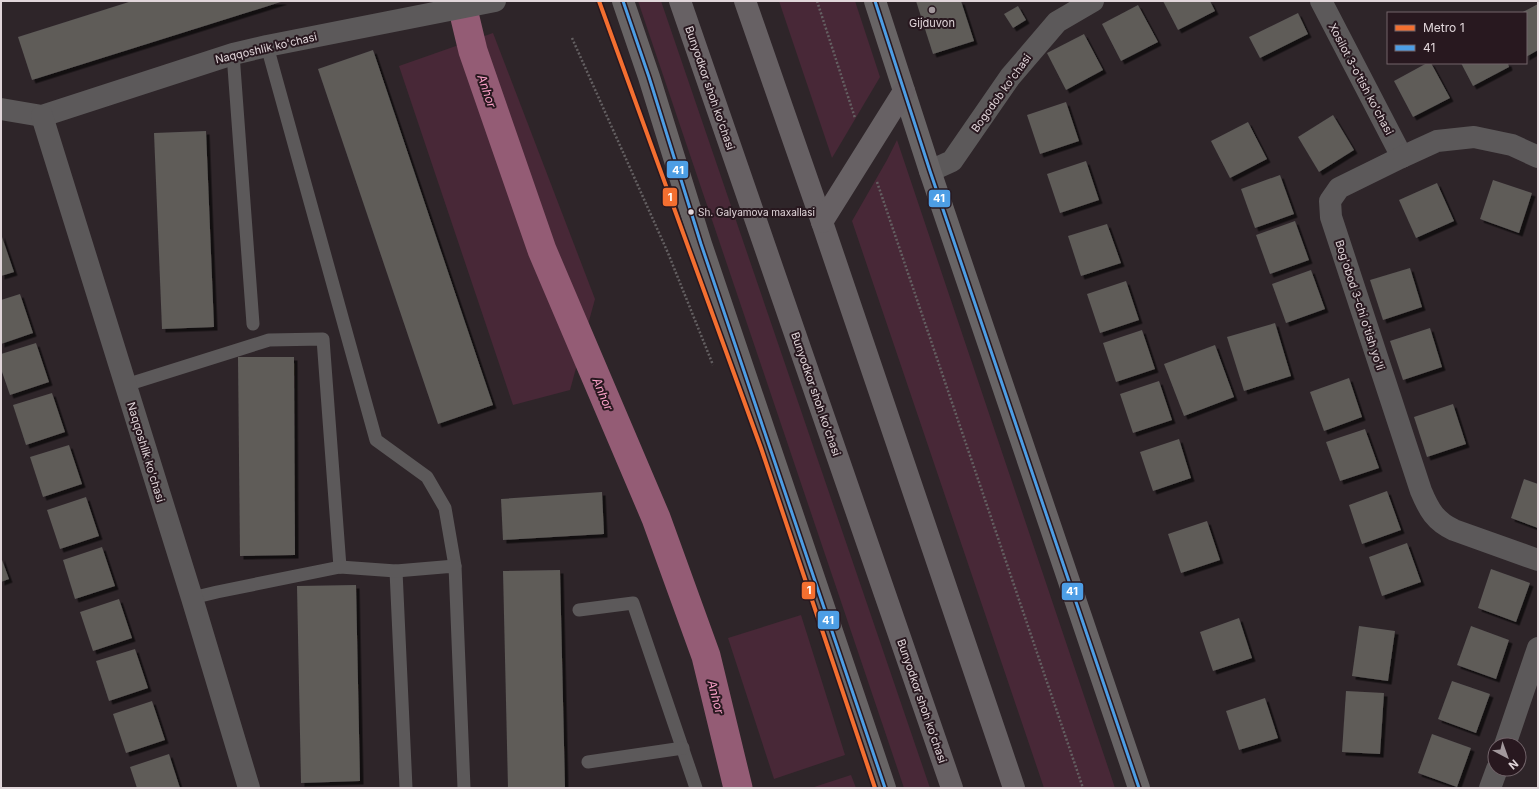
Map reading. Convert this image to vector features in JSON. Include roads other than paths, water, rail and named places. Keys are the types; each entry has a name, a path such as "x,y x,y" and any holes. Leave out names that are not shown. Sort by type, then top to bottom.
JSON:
{"main road":[{"name":"Bunyodkor shoh ko'chasi","path":"680,1 952,788"},
{"path":"745,1 822,222 1014,788"},
{"path":"822,222 904,91"}],"street":[{"name":"Naqqoshlik ko'chasi","path":"1,109 42,116 233,54 494,1"},
{"path":"623,1 649,77 699,237 885,788"},
{"path":"875,1 930,171 1139,788"},
{"name":"Bogodob ko'chasi","path":"930,171 952,161 1010,77 1057,22 1093,1"},
{"name":"Xosilot 3-o'tish ko'chasi","path":"1321,1 1402,156"},
{"name":"Naqqoshlik ko'chasi","path":"42,116 192,598 249,788"},
{"name":"Bog'obod 3-chi o'tish yo'li","path":"1538,157 1512,145 1474,137 1437,141 1402,156 1339,188 1330,201 1331,217 1421,491 1427,505 1435,518 1443,525 1538,560"},
{"path":"1508,737 1538,648"},
{"path":"1490,788 1494,777"}],"lane":[{"path":"267,46 376,440 427,477 445,508 454,566 464,788"},
{"path":"233,54 253,324"},
{"path":"126,385 269,340 322,339 340,567"},
{"path":"192,598 340,567 396,571 454,566"},
{"path":"396,571 406,788"},
{"path":"579,610 633,603 696,788"},
{"path":"588,762 683,748"}],"waterway":[{"name":"Anhor","path":"461,1 473,51 542,250 656,518 706,656 738,788"}],"metro line":[{"name":"1","path":"599,1 761,448 875,788"}],"place":[{"name":"Gijduvon","path":"932,10"},
{"name":"Sh. Galyamova maxallasi","path":"691,212"}]}
